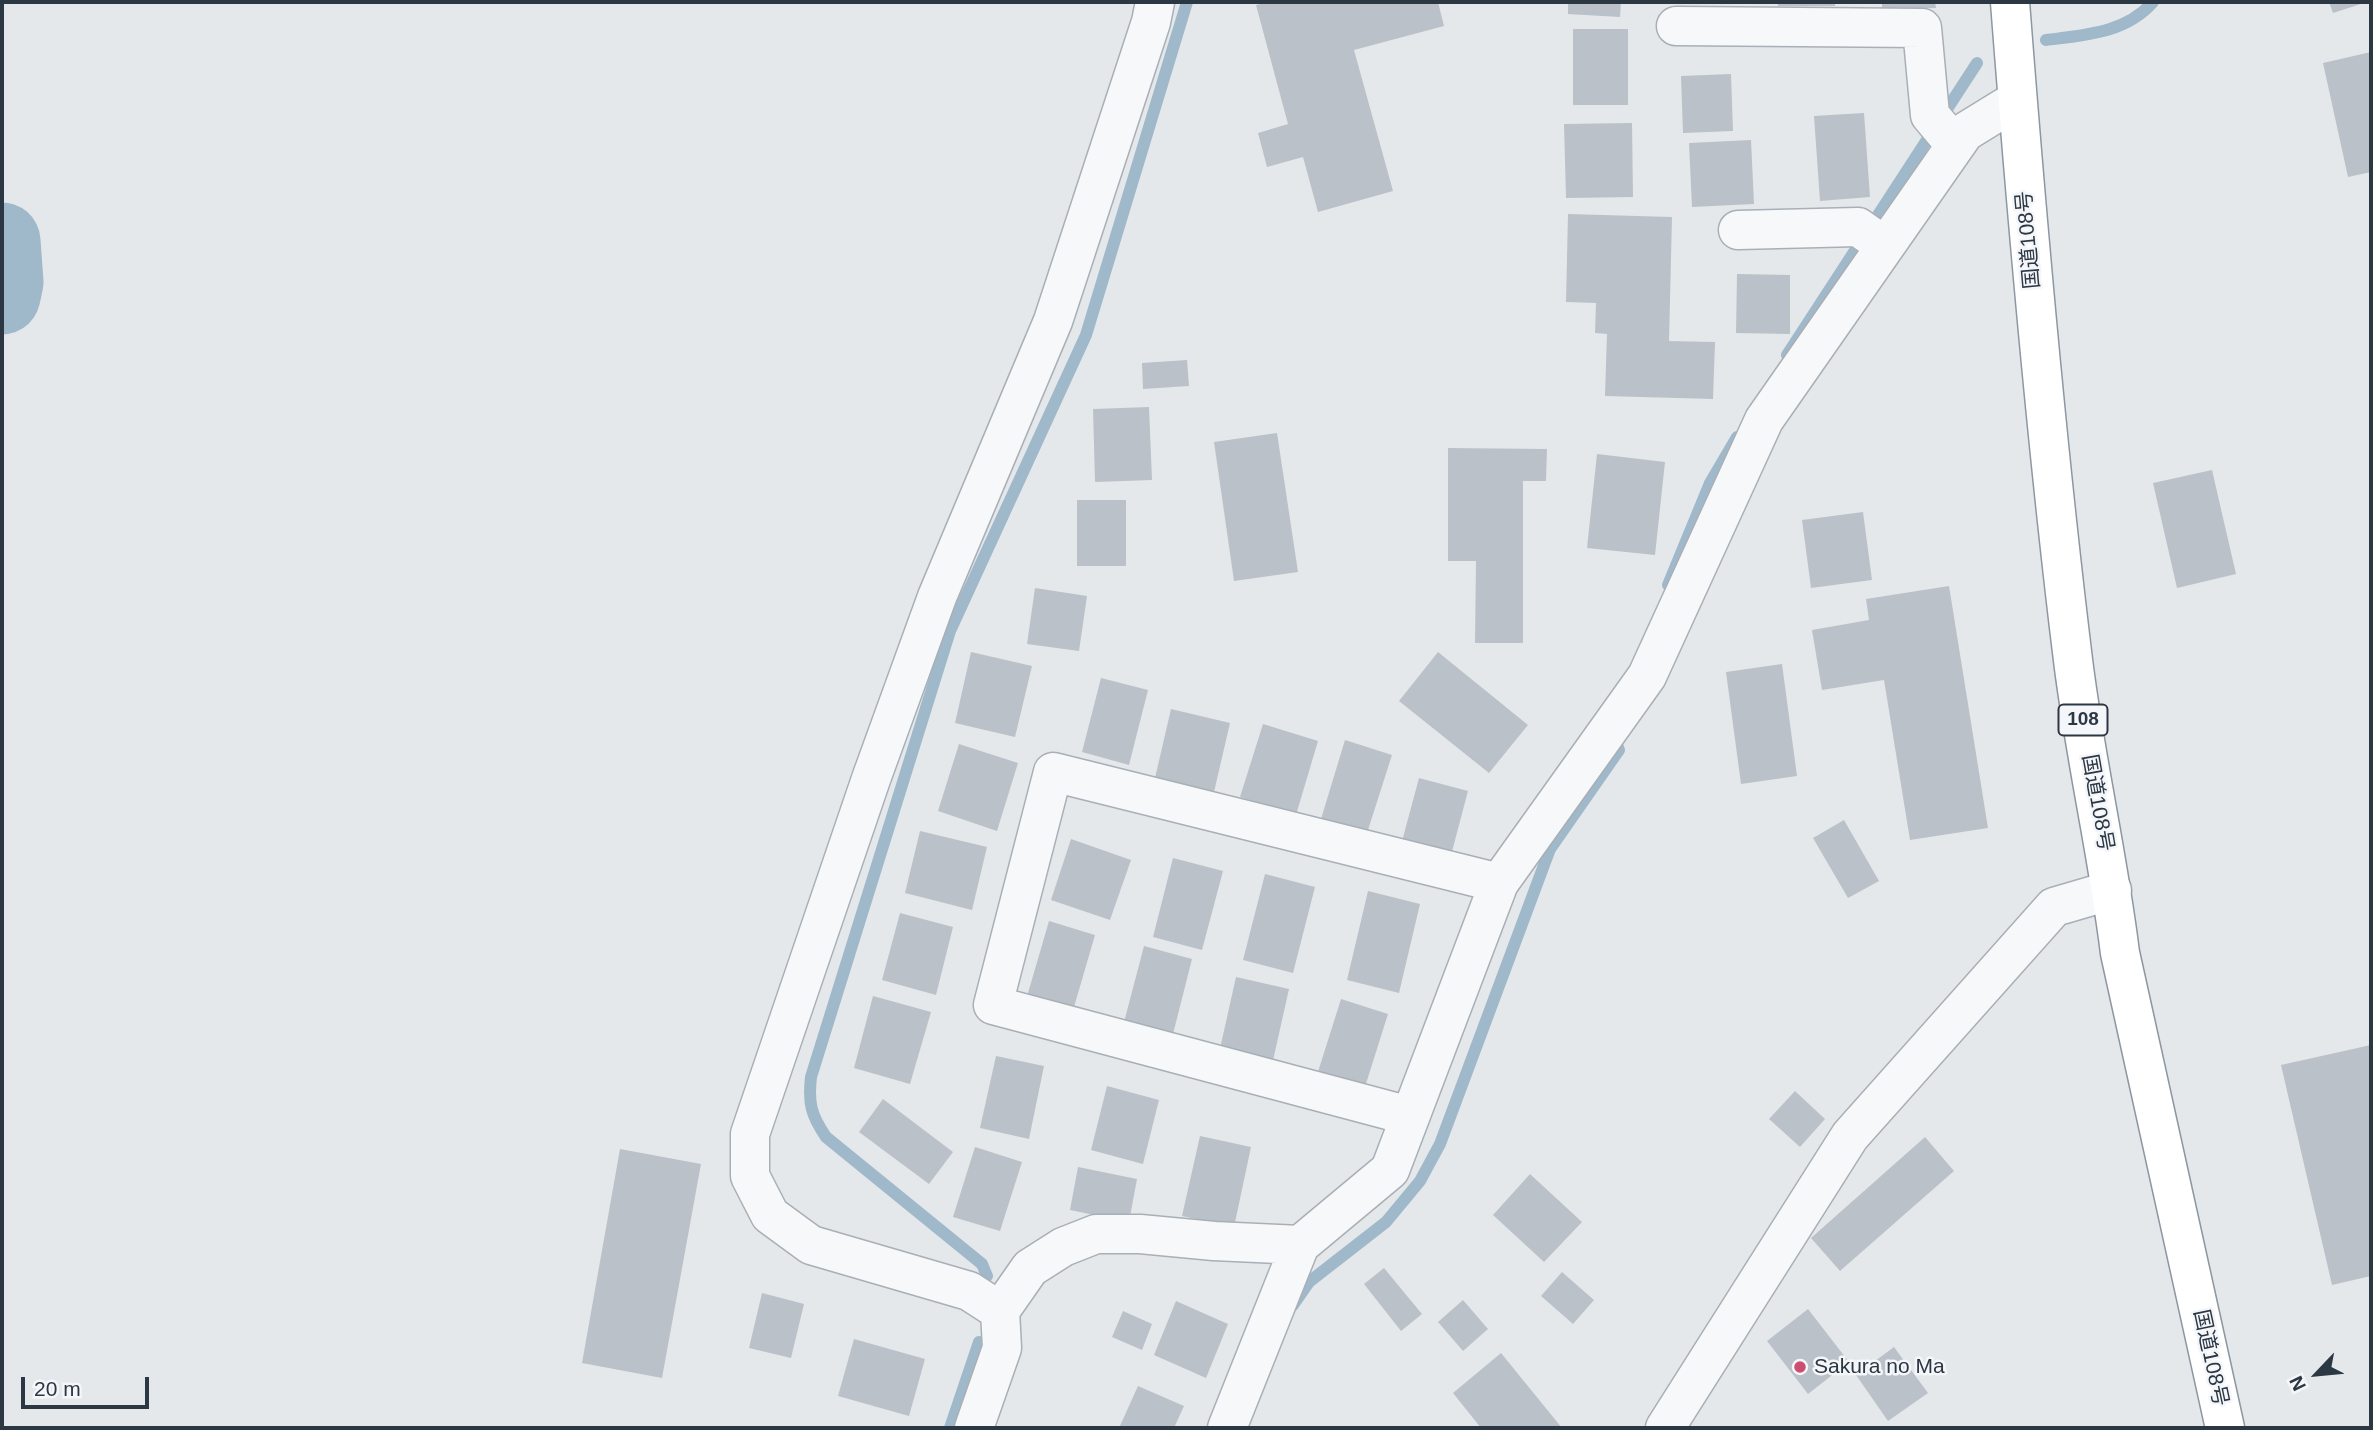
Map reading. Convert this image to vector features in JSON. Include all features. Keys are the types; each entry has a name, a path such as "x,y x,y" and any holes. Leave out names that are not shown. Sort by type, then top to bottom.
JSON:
{"highway":[{"name":"国道108号","path":"2010,2 2043,398 2074,664 2120,953 2225,1428"}],"street":[{"path":"1000,1311 969,1291 811,1245 770,1215 750,1176 750,1134 871,779 937,597 1053,321 1151,22 1155,2"},
{"path":"1227,1428 1300,1245 1390,1170 1499,883 1647,676 1764,420 1872,237 1943,131 1922,28 1676,26"},
{"path":"1943,131 1965,132 2017,100"},
{"path":"1738,230 1872,237"},
{"path":"1410,1116 993,1005 1053,772 1499,883"},
{"path":"1665,1428 1850,1136 2054,907 2112,890"},
{"path":"974,1428 1002,1348 1000,1311 1030,1268 1063,1247 1096,1234 1140,1234 1300,1245"}],"building":[{"path":"1268,2 1438,2 1444,26 1354,50 1393,191 1318,212 1303,157 1267,167 1258,133 1288,124 1256,5"},
{"path":"1568,2 1621,2 1620,17 1568,14"},
{"path":"1778,2 1835,2 1835,6 1778,6"},
{"path":"1882,2 1935,2 1936,8 1882,9"},
{"path":"2329,2 2360,2 2361,4 2333,13"},
{"path":"1573,29 1628,29 1628,105 1573,105"},
{"path":"2371,52 2371,172 2348,177 2323,63"},
{"path":"1731,74 1733,131 1683,133 1681,76"},
{"path":"1864,113 1870,197 1820,201 1814,116"},
{"path":"1632,123 1633,197 1566,198 1564,124"},
{"path":"1751,140 1754,204 1692,207 1689,143"},
{"path":"1568,214 1672,217 1669,341 1715,342 1713,399 1605,396 1607,334 1595,333 1596,303 1566,302"},
{"path":"1737,274 1790,275 1790,334 1736,333"},
{"path":"1187,360 1189,386 1143,389 1142,363"},
{"path":"1149,407 1152,480 1095,482 1093,409"},
{"path":"1277,433 1298,572 1234,581 1214,442"},
{"path":"1448,448 1547,449 1546,481 1523,481 1523,643 1475,643 1476,561 1448,561"},
{"path":"1597,454 1665,462 1655,555 1587,548"},
{"path":"2212,470 2236,574 2177,588 2153,483"},
{"path":"1077,500 1126,500 1126,566 1077,566"},
{"path":"1863,512 1872,580 1811,588 1802,520"},
{"path":"1949,586 1988,828 1910,840 1884,680 1822,690 1812,630 1869,620 1866,599"},
{"path":"1035,588 1087,596 1079,651 1027,644"},
{"path":"971,652 1032,666 1015,737 955,723"},
{"path":"1438,652 1528,725 1489,773 1399,701"},
{"path":"1782,664 1797,776 1741,784 1726,672"},
{"path":"1101,678 1148,690 1129,765 1082,752"},
{"path":"1171,709 1230,723 1214,792 1155,778"},
{"path":"1263,724 1318,741 1296,815 1240,797"},
{"path":"1345,740 1392,755 1367,833 1321,819"},
{"path":"959,744 1018,763 997,831 938,811"},
{"path":"1419,778 1468,791 1450,859 1401,845"},
{"path":"1844,820 1879,881 1848,898 1813,838"},
{"path":"920,831 987,847 972,910 905,893"},
{"path":"1071,839 1131,860 1110,920 1051,900"},
{"path":"1173,858 1223,871 1202,950 1153,937"},
{"path":"1265,874 1315,887 1293,973 1243,960"},
{"path":"1368,891 1420,904 1399,993 1347,980"},
{"path":"900,913 953,927 936,995 882,980"},
{"path":"1049,921 1095,935 1072,1014 1026,1000"},
{"path":"1144,946 1192,959 1172,1038 1123,1026"},
{"path":"1236,977 1289,989 1272,1065 1219,1053"},
{"path":"873,996 931,1012 910,1084 854,1068"},
{"path":"1341,999 1388,1014 1364,1090 1317,1075"},
{"path":"2371,1045 2371,1276 2332,1285 2281,1065"},
{"path":"996,1056 1044,1066 1029,1139 980,1128"},
{"path":"1107,1086 1159,1100 1143,1164 1091,1150"},
{"path":"1795,1091 1825,1119 1800,1147 1769,1119"},
{"path":"883,1099 953,1152 929,1184 859,1132"},
{"path":"1200,1136 1251,1147 1234,1227 1182,1216"},
{"path":"1925,1137 1954,1171 1840,1271 1811,1238"},
{"path":"975,1147 1022,1162 1000,1231 953,1217"},
{"path":"620,1149 701,1164 662,1378 582,1363"},
{"path":"1078,1167 1137,1179 1129,1222 1070,1210"},
{"path":"1530,1174 1582,1222 1544,1262 1493,1215"},
{"path":"1384,1268 1422,1314 1401,1331 1364,1284"},
{"path":"1562,1272 1594,1300 1573,1324 1541,1296"},
{"path":"762,1293 804,1304 791,1358 749,1348"},
{"path":"1463,1300 1488,1329 1463,1351 1438,1322"},
{"path":"1176,1301 1228,1324 1206,1378 1154,1355"},
{"path":"1808,1309 1849,1362 1808,1394 1767,1341"},
{"path":"1123,1311 1152,1324 1142,1350 1112,1337"},
{"path":"854,1339 925,1359 909,1416 838,1396"},
{"path":"1894,1347 1928,1393 1888,1421 1856,1375"},
{"path":"1501,1353 1562,1428 1481,1428 1453,1393"},
{"path":"1138,1386 1184,1406 1174,1428 1119,1428"}],"waterway":[{"path":"987,1276 982,1264 826,1137 812,1108 811,1077 950,631 1086,335 1187,2"},
{"path":"2046,40 2104,31 2130,20 2153,2"},
{"path":"1787,355 1977,63"},
{"path":"2,241 5,282 2,296"},
{"path":"1668,585 1710,483 1737,437"},
{"path":"1293,1305 1309,1282 1386,1222 1420,1181 1440,1144 1550,849 1619,750 1616,742"},
{"path":"950,1428 979,1342"}],"place":[{"name":"Sakura no Ma","path":"1800,1367"}]}
